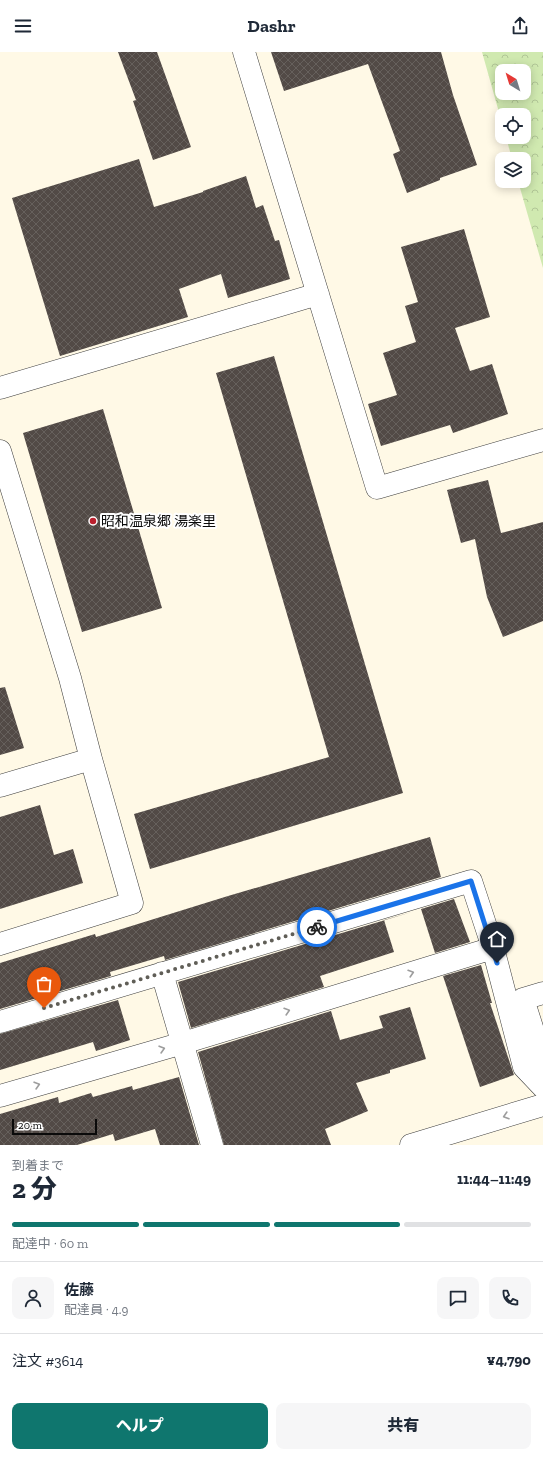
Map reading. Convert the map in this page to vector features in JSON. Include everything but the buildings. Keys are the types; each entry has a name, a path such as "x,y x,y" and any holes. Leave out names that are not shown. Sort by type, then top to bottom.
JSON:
{"street":[{"path":"244,52 377,488 543,440"},
{"path":"0,388 318,294"},
{"path":"0,451 70,678 91,759 132,903 0,944"},
{"path":"0,786 91,759"},
{"path":"0,1022 471,881 493,948 524,1067 543,1087"},
{"path":"0,1096 183,1043 493,948"},
{"path":"162,973 212,1145"},
{"path":"543,993 523,1000 543,1062"},
{"path":"411,1145 543,1105"}],"green space":[{"path":"482,52 543,52 543,268 520,188 531,188 531,152 510,152 508,144 531,144 531,108 498,108 496,100 531,100 531,64 495,64 495,98"}],"way so far":[{"path":"44,1008 317,927"}],"place":[{"name":"昭和温泉郷 湯楽里","path":"93,521"}],"route":[{"path":"317,927 471,881 497,963"}]}
